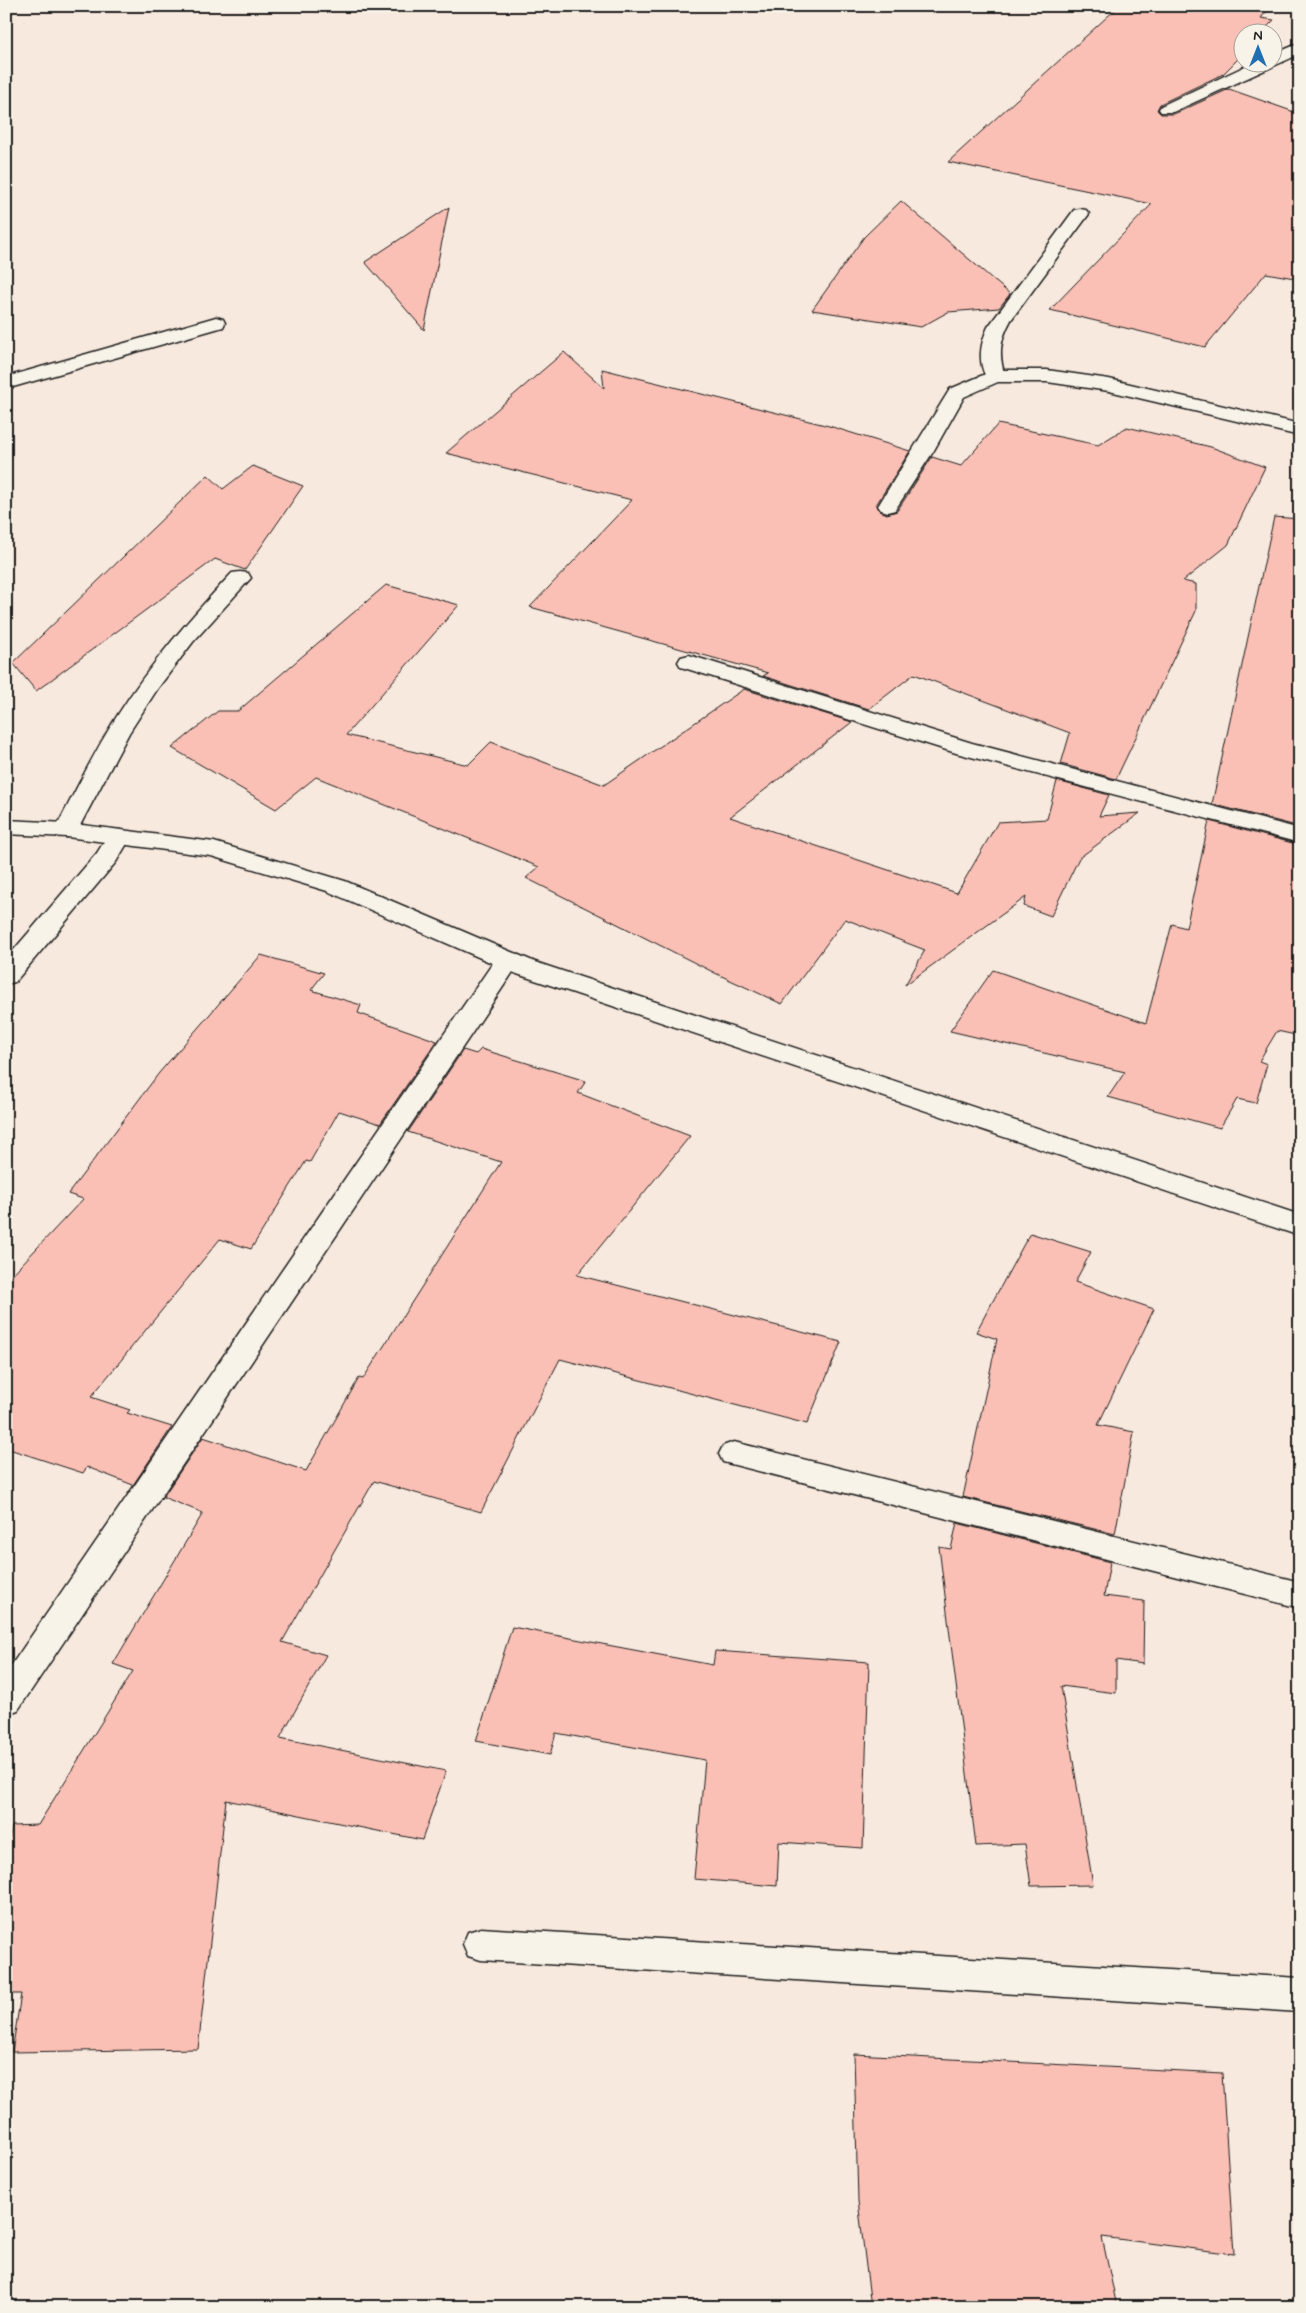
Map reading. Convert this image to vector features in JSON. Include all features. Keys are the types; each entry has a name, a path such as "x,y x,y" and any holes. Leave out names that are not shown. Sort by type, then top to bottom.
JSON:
{"street":[{"path":"1284,55 1300,48"},
{"path":"1167,109 1247,72"},
{"path":"995,376 989,358 992,336 1002,319 1080,214"},
{"path":"6,383 216,324"},
{"path":"888,506 958,393 995,376 1047,376 1108,385 1300,430"},
{"path":"67,830 136,703 164,662 200,619 240,578"},
{"path":"689,662 964,748 1300,836"},
{"path":"6,827 67,830 214,849 336,886 508,960 1300,1226"},
{"path":"6,976 107,856 119,837"},
{"path":"6,1700 508,960"},
{"path":"734,1454 1300,1595"},
{"path":"481,1944 1300,1995"}],"building":[{"path":"1119,6 1271,6 1261,18 1274,20 1272,22 1234,22 1234,63 1223,74 1160,104 1157,110 1161,114 1174,114 1229,89 1300,114 1300,279 1266,273 1205,347 1050,310 1152,204 948,162"},
{"path":"901,201 1010,294 999,308 948,312 921,327 812,310 864,237"},
{"path":"449,207 424,330 365,262"},
{"path":"564,352 604,388 602,369 829,426 910,451 876,505 880,511 887,514 897,511 932,457 961,466 998,424 1098,445 1127,427 1211,447 1265,467 1228,545 1183,581 1196,584 1196,611 1116,779 1061,764 1070,733 914,674 869,709 763,676 768,673 530,607 632,500 446,453"},
{"path":"253,466 303,486 245,570 215,559 36,691 13,663 208,475 223,489"},
{"path":"1274,517 1300,519 1300,827 1212,804"},
{"path":"386,585 459,605 346,735 468,765 491,742 604,785 744,689 852,722 730,817 957,893 998,822 1047,819 1057,781 1109,795 1099,816 1140,813 1079,858 1051,916 1024,906 1026,897 905,985 925,950 845,919 782,1004 715,973 526,878 539,867 316,777 276,809 172,748 218,711 238,711"},
{"path":"1209,821 1300,845 1300,1036 1277,1031 1259,1061 1267,1064 1256,1103 1237,1099 1220,1128 1108,1097 1125,1072 950,1031 993,970 1146,1023 1172,924 1186,928"},
{"path":"261,955 324,973 311,990 361,1005 358,1013 437,1041 380,1124 339,1111 310,1162 306,1161 251,1249 220,1239 91,1397 130,1410 127,1413 172,1427 133,1485 87,1467 83,1473 6,1448 6,1281 83,1199 68,1194 159,1073"},
{"path":"481,1049 586,1081 578,1093 690,1136 577,1275 841,1342 807,1424 560,1359 481,1512 374,1481 282,1642 326,1655 280,1738 446,1771 422,1840 226,1800 198,2049 12,2052 21,1994 6,1994 6,1857 12,1826 38,1825 133,1671 113,1664 203,1513 163,1497 203,1437 306,1471 359,1378 363,1379 501,1162 408,1132 463,1050 476,1054"},
{"path":"1030,1233 1091,1252 1075,1282 1154,1309 1098,1425 1134,1432 1115,1534 963,1497 997,1339 976,1332"},
{"path":"957,1523 1110,1562 1104,1596 1144,1601 1143,1664 1116,1660 1116,1693 1061,1686 1093,1885 1031,1886 1025,1844 976,1846 939,1547 951,1549"},
{"path":"512,1627 713,1665 715,1651 869,1662 863,1848 779,1842 777,1886 694,1879 705,1760 556,1733 550,1755 476,1741"},
{"path":"854,2054 1222,2073 1234,2254 1102,2237 1117,2307 871,2307 858,2201"}]}
